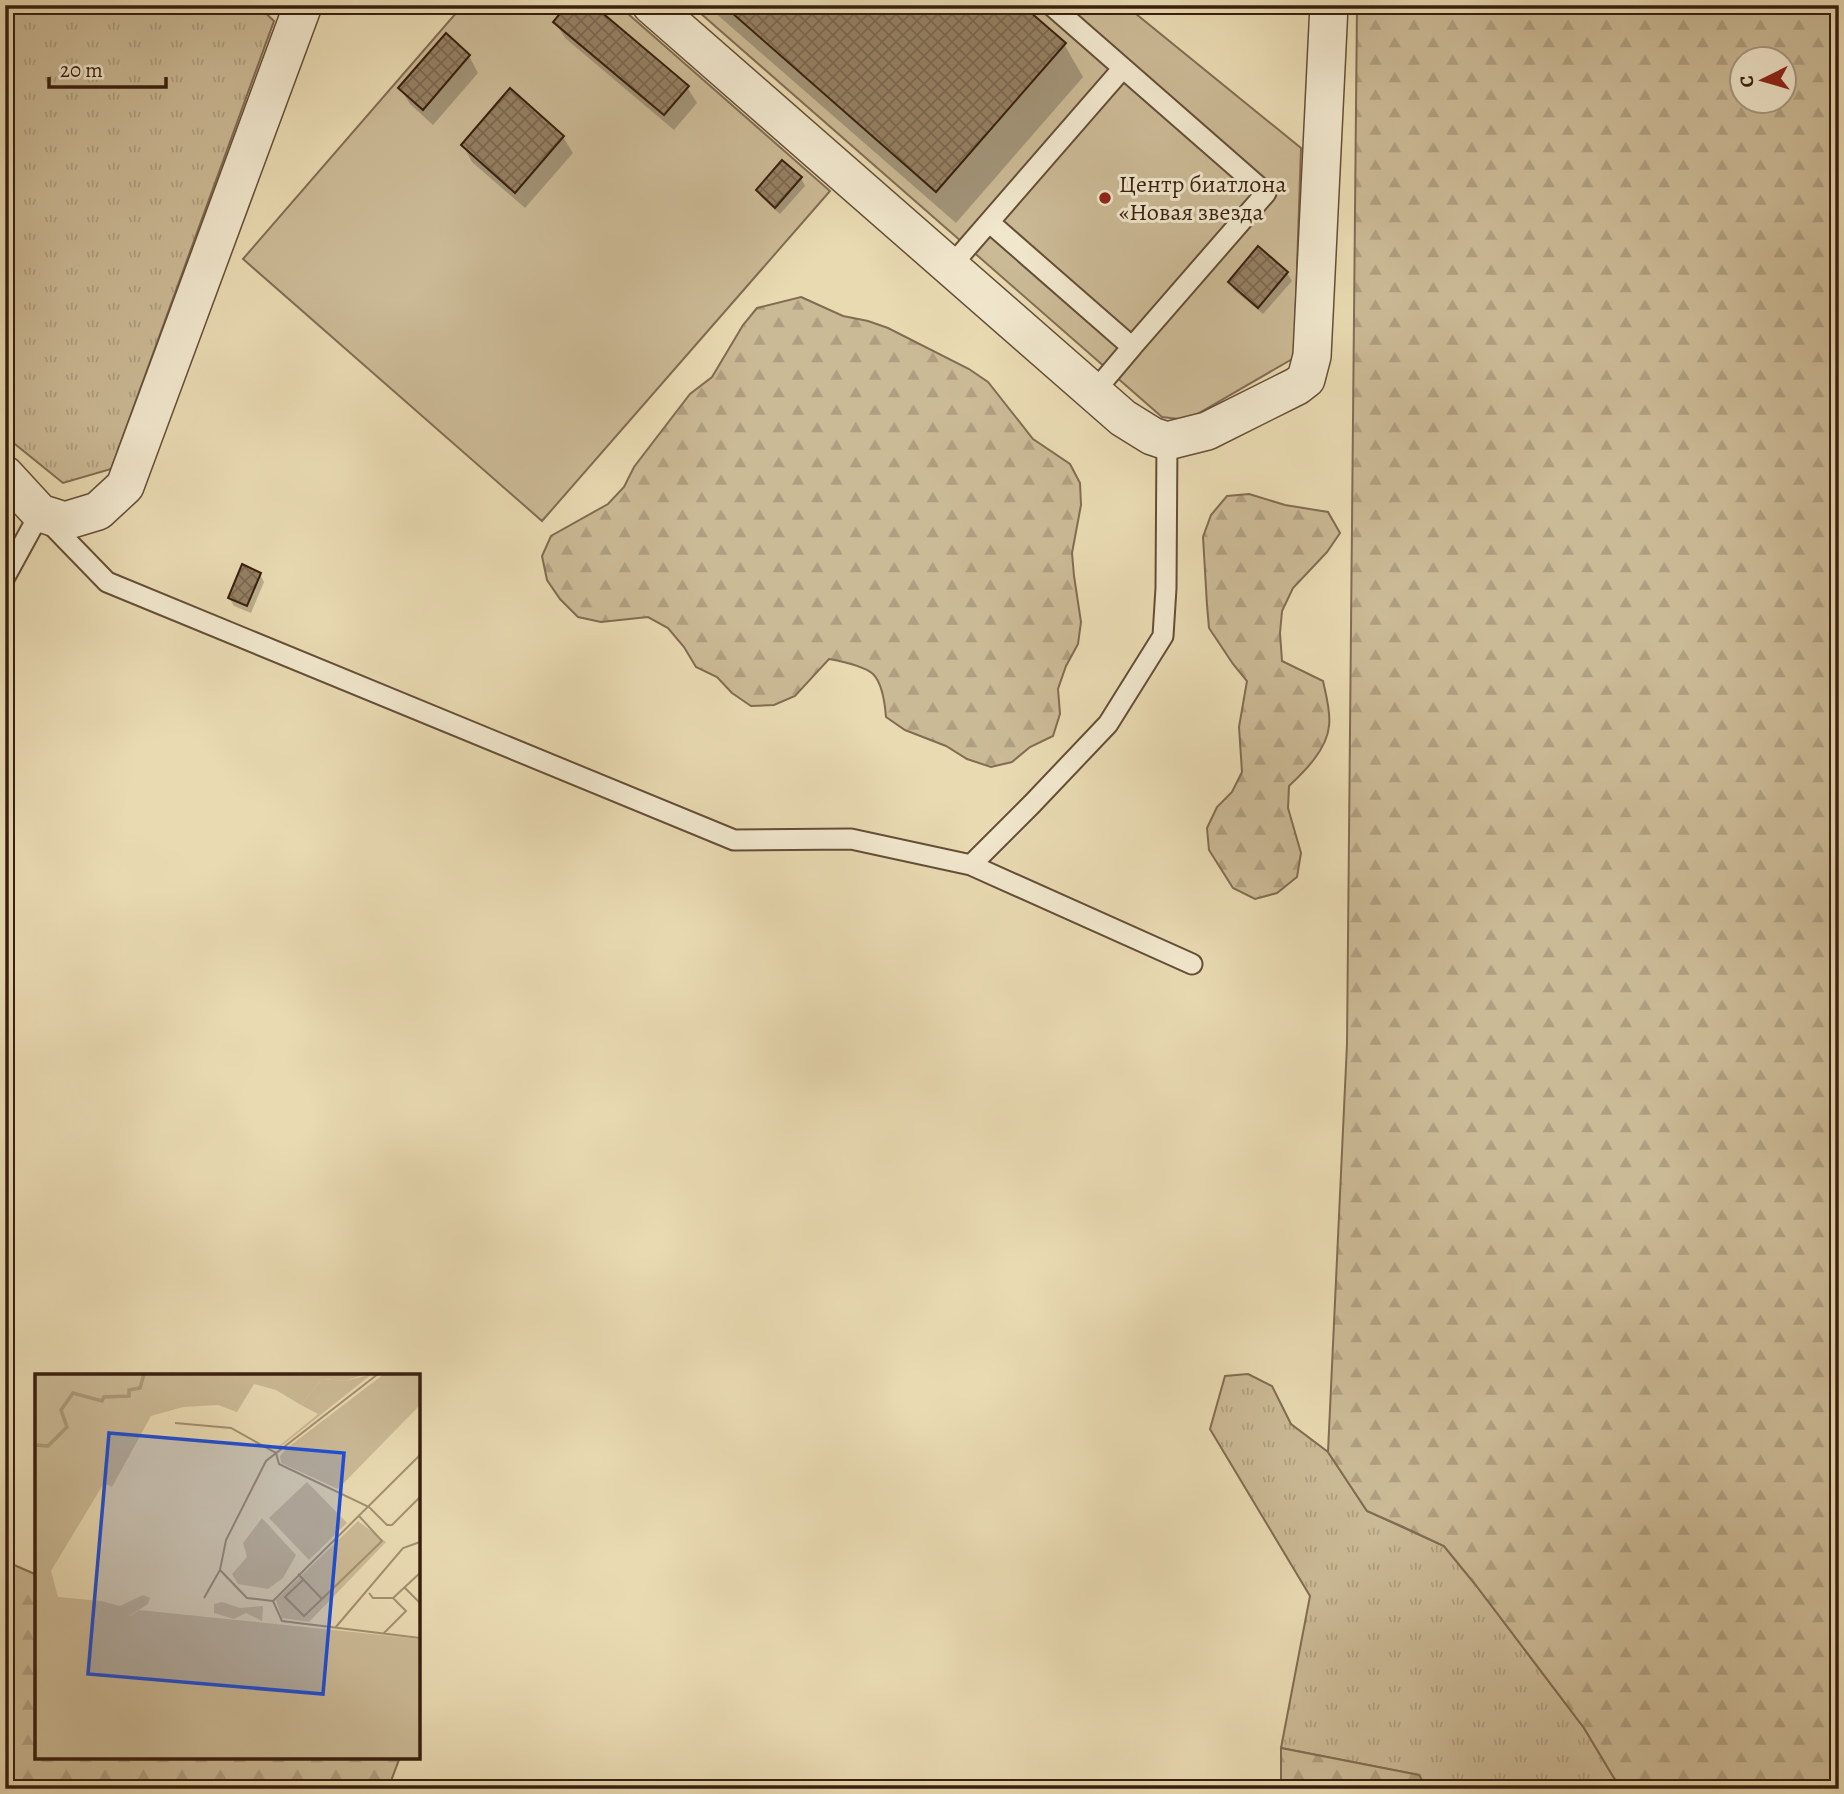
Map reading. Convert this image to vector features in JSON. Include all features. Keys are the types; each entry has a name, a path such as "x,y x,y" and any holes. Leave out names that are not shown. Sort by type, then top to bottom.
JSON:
{"street":[{"path":"5,475 40,513 65,521 99,511 125,486 303,5"},
{"path":"651,5 1123,418 1152,436 1167,441 1206,431 1306,379 1312,356 1329,5"}],"lane":[{"path":"1051,5 1266,193 1094,392"},
{"path":"950,267 1123,68"},
{"path":"989,222 1132,347"},
{"path":"971,865 1108,724 1163,636 1167,588 1167,441"},
{"path":"5,577 40,513 107,582 734,840 851,839 971,865 1192,964"}],"green space":[{"path":"5,5 257,5 274,21 111,469 63,483 5,436"},
{"path":"463,5 618,5 830,191 542,521 243,259"},
{"name":"Центр биатлона «Новая звезда","path":"691,5 1125,5 1301,148 1294,358 1187,420 1162,417"},
{"path":"1357,5 1839,5 1839,1789 1623,1789 1584,1728 1444,1546 1367,1511 1328,1452 1347,1044"},
{"path":"801,297 843,316 888,328 969,369 988,382 1033,439 1070,464 1080,483 1081,505 1072,553 1081,622 1078,644 1058,689 1060,714 1053,736 1030,747 1012,762 991,767 967,759 946,746 905,730 886,717 881,689 873,674 858,666 839,661 829,659 795,696 774,705 751,706 732,693 717,677 696,667 668,628 648,617 601,622 578,617 560,599 547,580 542,556 551,536 608,504 624,487 634,467 690,394 712,377 743,325 757,308"},
{"path":"1249,494 1285,505 1328,512 1340,533 1327,552 1293,588 1282,611 1282,661 1323,681 1329,709 1329,726 1320,751 1289,786 1288,808 1301,853 1297,877 1277,893 1255,899 1233,888 1209,850 1207,828 1217,807 1232,792 1242,772 1239,727 1247,681 1209,628 1203,537 1211,515 1227,496"},
{"path":"1248,1374 1272,1386 1291,1424 1328,1452 1367,1511 1444,1546 1584,1728 1623,1789 1427,1789 1418,1775 1281,1748 1310,1596 1210,1429 1225,1376"},
{"path":"5,1561 35,1574 35,1759 399,1759 388,1789 5,1789"},
{"path":"1281,1748 1419,1775 1427,1789 1281,1789"}],"building":[{"path":"567,5 593,5 689,86 664,115 553,22"},
{"path":"723,5 1022,5 1066,43 936,192"},
{"path":"446,33 470,55 423,110 398,88"},
{"path":"510,88 564,136 515,193 461,145"},
{"path":"782,160 802,177 775,208 756,190"},
{"path":"1258,246 1288,272 1258,308 1228,282"},
{"path":"242,564 261,573 247,606 228,598"}],"place":[{"name":"Центр биатлона «Новая звезда","path":"1105,198"}]}
